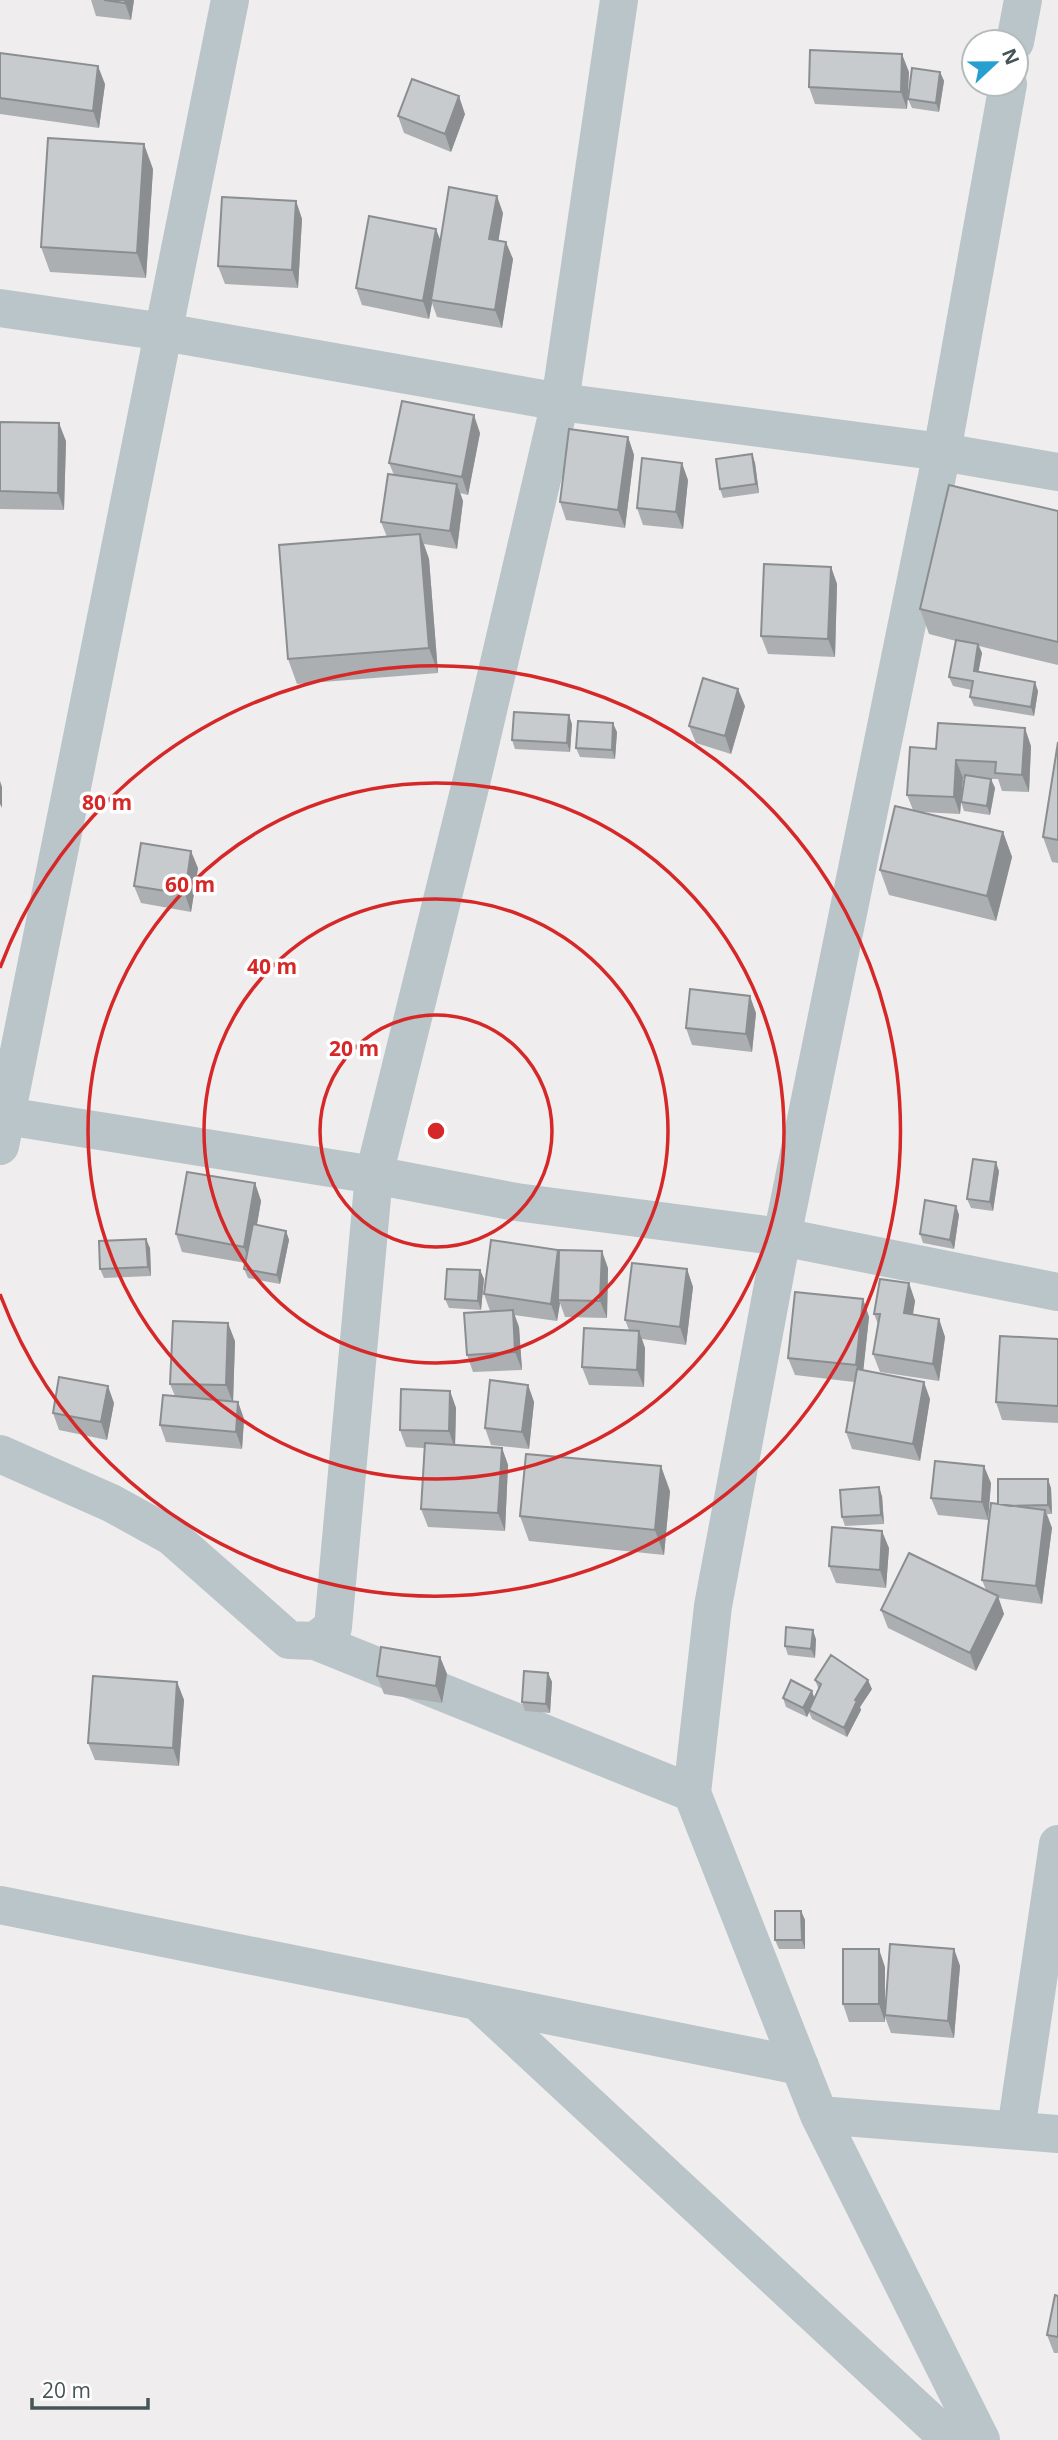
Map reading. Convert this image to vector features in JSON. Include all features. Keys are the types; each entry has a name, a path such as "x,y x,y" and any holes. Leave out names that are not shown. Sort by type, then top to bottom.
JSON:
{"street":[{"path":"230,0 2,1125 374,1175 516,1202 782,1237 1058,1292"},
{"path":"316,1642 332,1627 374,1175 472,779 560,402 619,0"},
{"path":"1018,28 1023,0"},
{"path":"981,2440 819,2115 692,1793 713,1606 782,1237 942,452 1005,98"},
{"path":"0,308 164,332 560,402 942,452 1058,472"},
{"path":"0,1454 111,1503 170,1536 289,1640 316,1642 692,1793"},
{"path":"1016,2130 1058,1844"},
{"path":"0,1905 800,2066"},
{"path":"477,2001 950,2440"},
{"path":"819,2115 1058,2134"}],"building":[{"path":"104,0 125,0 125,3"},
{"path":"810,50 902,54 901,92 809,87"},
{"path":"0,53 98,66 93,111 0,98"},
{"path":"912,68 940,72 936,103 908,99"},
{"path":"412,79 459,96 445,134 398,116"},
{"path":"48,138 144,144 137,253 41,247"},
{"path":"449,187 497,196 489,239 506,242 495,310 431,300"},
{"path":"222,197 296,201 292,270 218,266"},
{"path":"369,216 436,229 423,301 356,288"},
{"path":"402,401 474,415 462,477 389,463"},
{"path":"0,422 59,423 58,493 0,491"},
{"path":"569,429 628,437 618,510 560,502"},
{"path":"752,454 756,484 720,489 716,459"},
{"path":"642,458 682,463 676,512 637,508"},
{"path":"388,474 457,484 450,531 381,522"},
{"path":"949,485 1058,511 1058,642 920,609"},
{"path":"420,534 429,648 288,659 279,545"},
{"path":"764,564 831,567 828,639 761,636"},
{"path":"956,640 978,644 974,671 1035,682 1031,707 970,697 973,681 949,677"},
{"path":"703,678 738,689 725,736 689,726"},
{"path":"514,712 569,715 567,743 512,740"},
{"path":"578,721 613,723 612,750 576,748"},
{"path":"938,723 1025,728 1022,775 995,773 996,762 956,760 954,797 907,795 910,747 936,749"},
{"path":"1058,742 1058,840 1043,837"},
{"path":"965,775 991,779 987,806 961,802"},
{"path":"895,806 1003,832 987,896 880,870"},
{"path":"141,843 191,851 185,894 134,886"},
{"path":"690,989 750,996 746,1034 686,1028"},
{"path":"973,1159 996,1162 990,1202 967,1199"},
{"path":"187,1172 255,1183 244,1247 176,1234"},
{"path":"925,1200 956,1206 950,1240 920,1234"},
{"path":"253,1224 286,1231 277,1275 244,1269"},
{"path":"146,1239 148,1267 100,1269 99,1241"},
{"path":"491,1240 558,1250 551,1304 484,1294"},
{"path":"559,1250 602,1251 600,1301 558,1300"},
{"path":"632,1263 687,1269 680,1327 625,1320"},
{"path":"447,1269 480,1270 478,1301 445,1299"},
{"path":"880,1279 909,1283 904,1313 939,1319 933,1364 873,1354 880,1314 874,1314"},
{"path":"795,1292 863,1299 856,1365 788,1358"},
{"path":"513,1310 515,1352 467,1355 464,1313"},
{"path":"173,1321 228,1323 226,1385 170,1384"},
{"path":"584,1328 639,1331 637,1370 582,1367"},
{"path":"1000,1336 1058,1339 1058,1406 996,1402"},
{"path":"857,1369 924,1382 913,1444 846,1432"},
{"path":"59,1377 108,1386 101,1422 53,1413"},
{"path":"490,1380 528,1385 522,1432 485,1428"},
{"path":"401,1389 450,1391 449,1431 400,1430"},
{"path":"163,1395 238,1402 236,1432 160,1425"},
{"path":"425,1443 502,1448 498,1513 421,1509"},
{"path":"526,1454 661,1466 655,1530 520,1516"},
{"path":"935,1461 984,1466 982,1502 931,1498"},
{"path":"998,1479 1048,1479 1048,1505 998,1504"},
{"path":"879,1487 881,1515 842,1517 840,1490"},
{"path":"991,1503 1045,1510 1036,1586 982,1580"},
{"path":"832,1527 882,1531 880,1570 829,1566"},
{"path":"909,1553 998,1596 970,1653 881,1610"},
{"path":"786,1627 813,1630 811,1649 785,1646"},
{"path":"381,1647 440,1657 436,1686 377,1676"},
{"path":"831,1655 868,1680 855,1700 857,1701 844,1728 809,1710 821,1684 815,1680"},
{"path":"524,1671 548,1673 546,1704 522,1702"},
{"path":"93,1676 177,1682 173,1748 88,1743"},
{"path":"791,1680 812,1691 803,1708 783,1698"},
{"path":"775,1911 801,1911 802,1940 775,1940"},
{"path":"890,1944 954,1949 948,2021 885,2015"},
{"path":"843,1949 879,1949 879,2004 843,2004"},
{"path":"1055,2295 1058,2296 1058,2337 1047,2335"}]}
